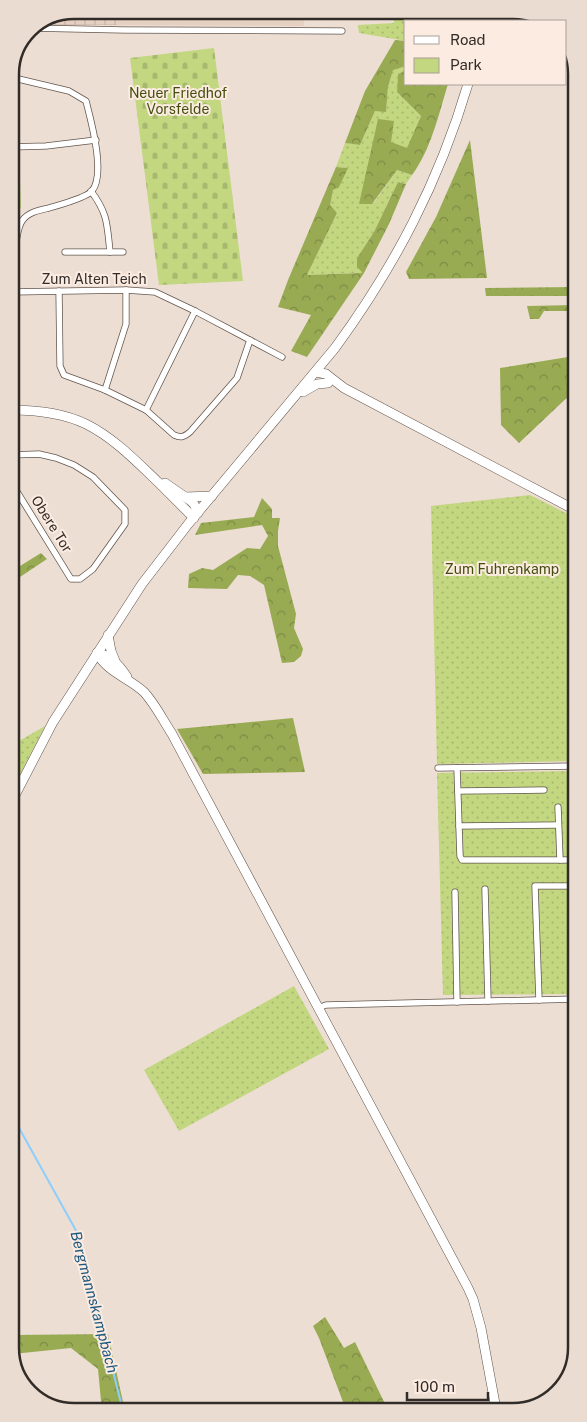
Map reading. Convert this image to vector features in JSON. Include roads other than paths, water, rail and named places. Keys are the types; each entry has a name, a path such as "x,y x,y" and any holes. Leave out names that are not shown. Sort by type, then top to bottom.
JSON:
{"main road":[{"path":"19,788 53,722 142,584 196,515 316,372 354,322 381,280 420,211 454,129 468,85"},
{"path":"316,372 328,383 344,388"},
{"path":"316,372 326,374 344,388 568,506"},
{"path":"294,398 315,385 328,383"},
{"path":"19,410 49,412 66,416 99,431 125,451 196,515"},
{"path":"149,473 194,504 196,515"},
{"path":"186,497 212,496"},
{"path":"108,636 111,651 117,664 130,681 148,698 172,734 468,1288 481,1328 495,1403"},
{"path":"97,653 103,654 117,664"},
{"path":"97,653 100,660 107,666 130,681"},
{"path":"82,675 97,668 107,666"}],"street":[{"path":"43,28 342,30"},
{"path":"19,79 69,91 86,101 96,140 98,177 91,191 69,203 34,212 23,219 19,227"},
{"path":"19,147 46,146 96,140"},
{"path":"91,191 107,219 110,252"},
{"path":"66,252 123,252"},
{"path":"105,390 126,324 126,290"},
{"name":"Zum Alten Teich","path":"19,292 126,290 155,292 282,357"},
{"path":"59,291 61,371 69,378 105,390 146,410 174,436 180,438 185,437 237,378 250,340"},
{"path":"146,410 195,311"},
{"name":"Obere Tor","path":"19,455 38,454 56,458 74,465 93,477 125,510 125,524 93,569 80,579 71,579 19,495"},
{"path":"438,768 568,766"},
{"path":"457,768 460,856 462,860 568,860"},
{"path":"458,791 544,790"},
{"path":"558,807 560,860"},
{"path":"459,826 558,825"},
{"path":"539,1000 535,886 568,886"},
{"path":"484,890 488,1001"},
{"path":"456,892 457,1002"},
{"path":"318,1008 326,1005 568,999"}],"waterway":[{"name":"Bergmannskampbach","path":"19,1128 79,1236 121,1403"}],"park label":[{"name":"Neuer Friedhof Vorsfelde","path":"178,102"},
{"name":"Zum Fuhrenkamp","path":"502,569"}]}
